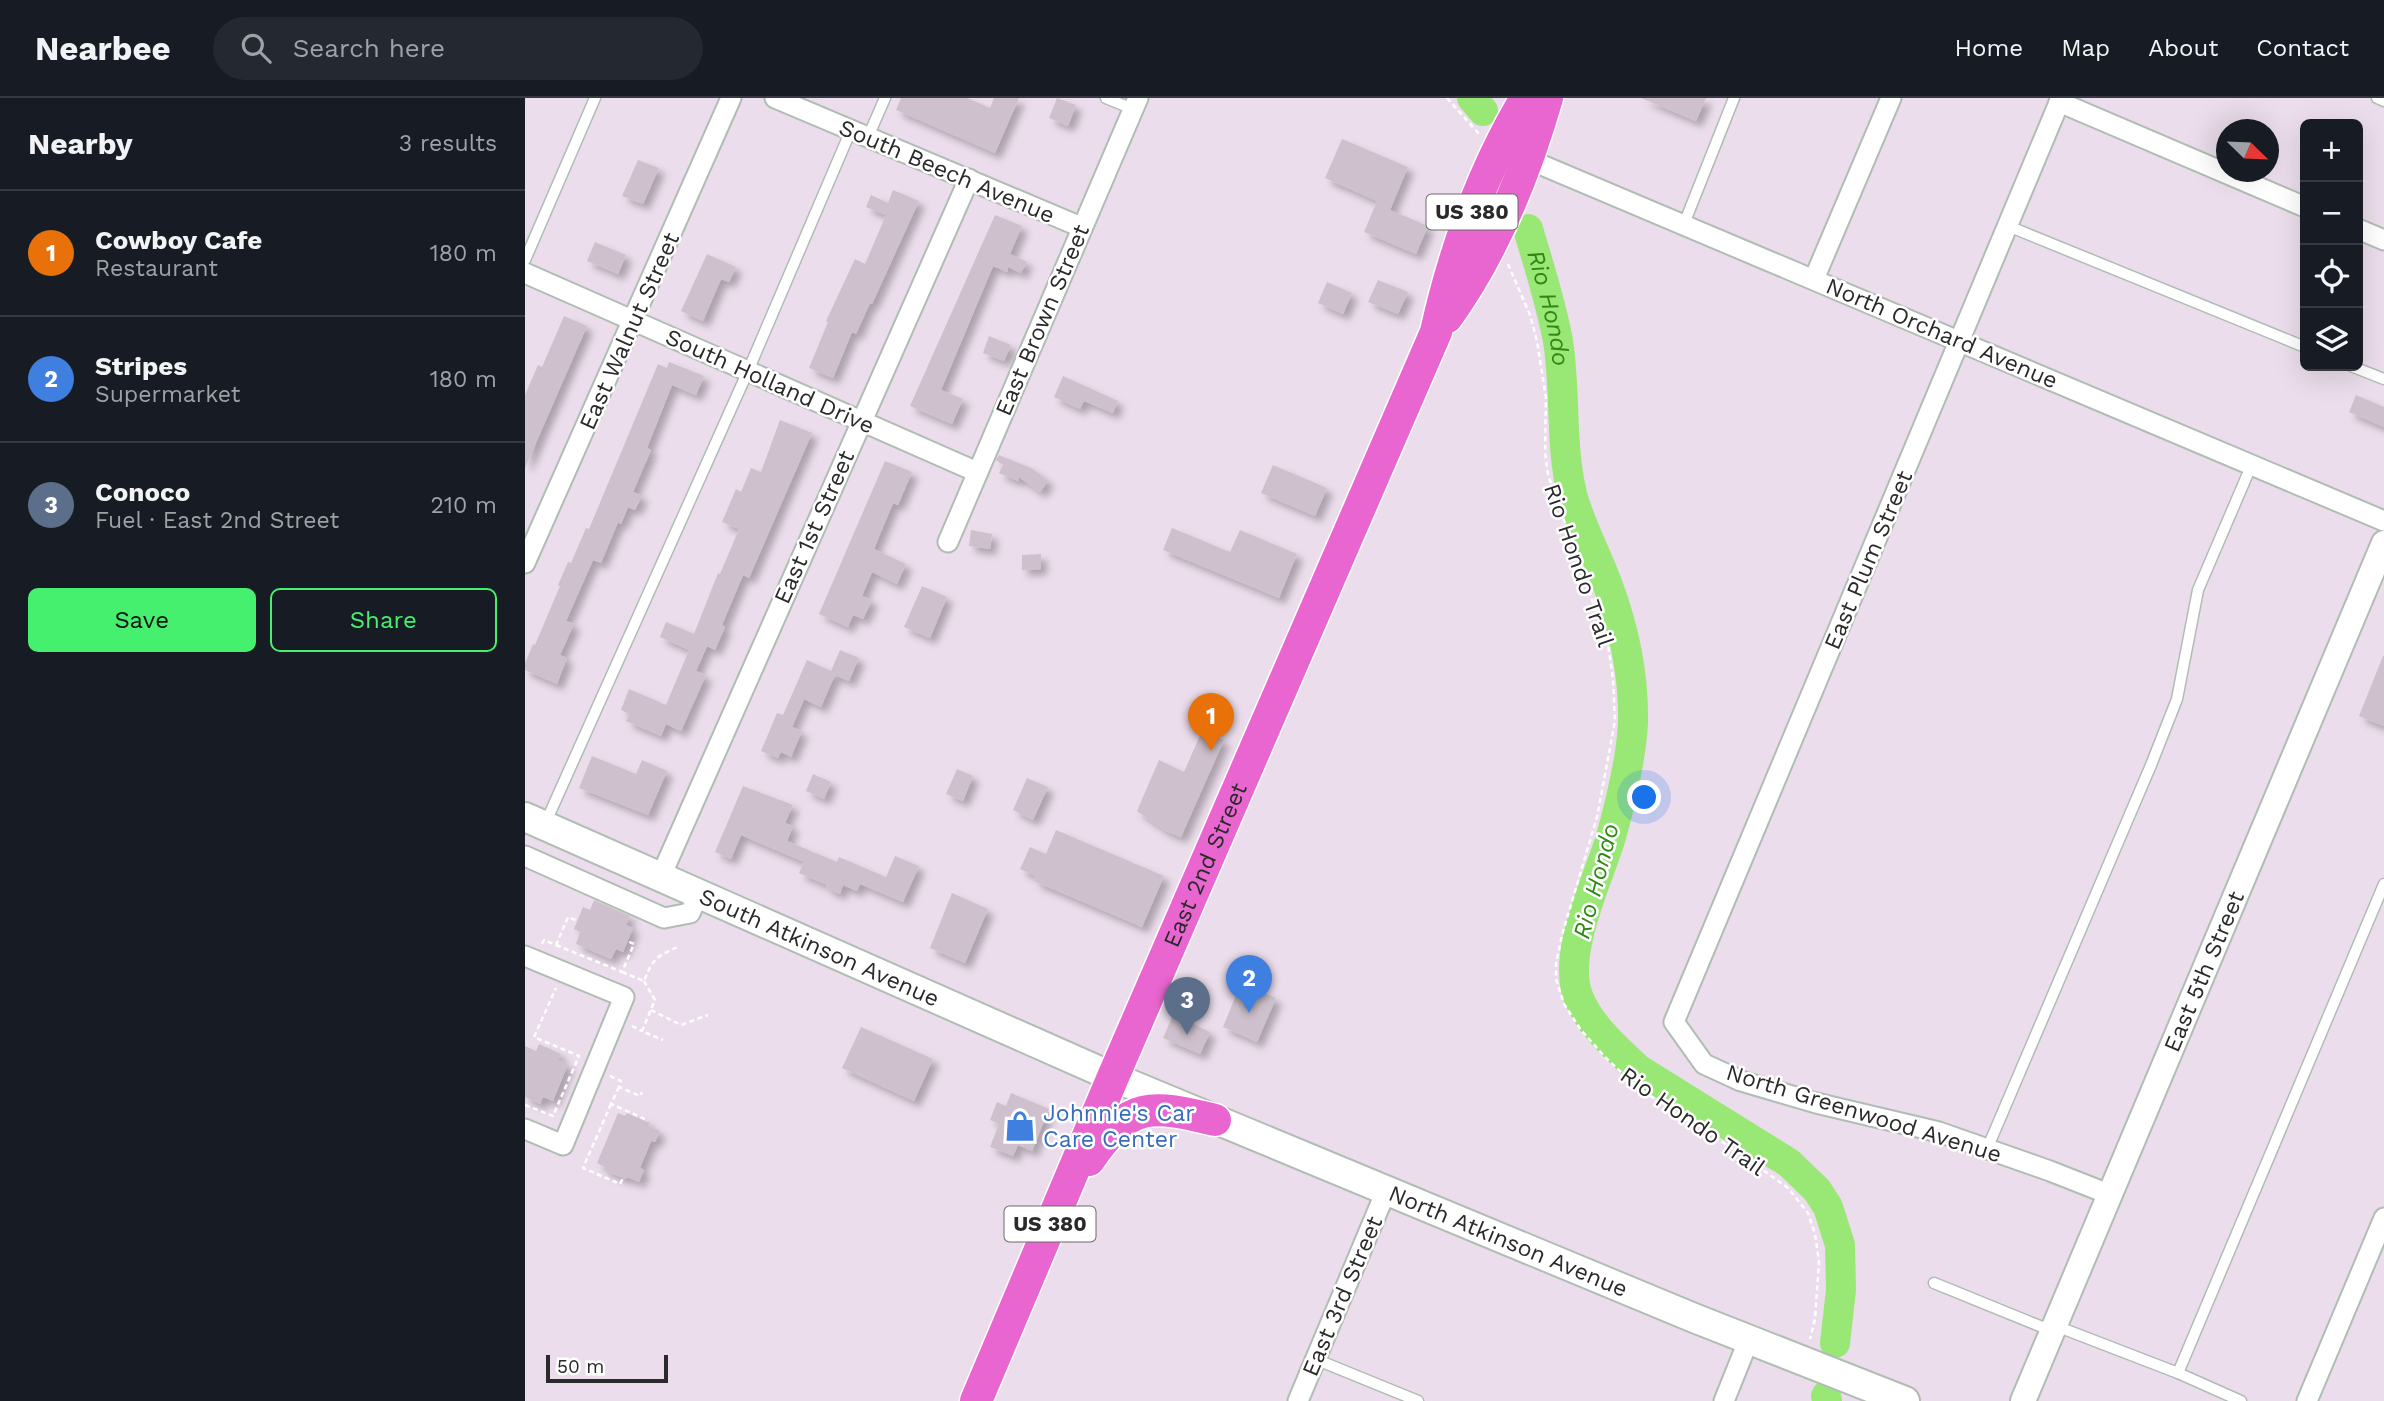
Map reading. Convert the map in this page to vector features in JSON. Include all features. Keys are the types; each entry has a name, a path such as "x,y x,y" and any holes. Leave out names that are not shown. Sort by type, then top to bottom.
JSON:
{"main road":[{"name":"East 2nd Street","path":"976,1401 1113,1077 1436,332 1476,271 1513,153 1525,98"},
{"name":"East 2nd Street","path":"1513,153 1547,98"},
{"name":"South Atkinson Avenue","path":"535,821 1113,1077"},
{"name":"North Atkinson Avenue","path":"1113,1077 1386,1191 1905,1401"},
{"path":"1058,1207 1100,1145 1125,1119 1143,1110 1163,1108 1216,1120"}],"street":[{"name":"East Walnut Street","path":"525,563 731,98"},
{"name":"South Beech Avenue","path":"775,98 1081,227"},
{"path":"1814,279 1891,98"},
{"path":"2060,100 2300,205"},
{"name":"East Plum Street","path":"1674,1021 2060,100"},
{"name":"East Brown Street","path":"948,542 1136,104"},
{"name":"North Orchard Avenue","path":"1513,153 2384,520"},
{"name":"East 1st Street","path":"661,876 969,179"},
{"path":"2363,231 2384,240"},
{"name":"South Holland Drive","path":"525,273 977,472"},
{"name":"East 5th Street","path":"2023,1401 2384,543"},
{"path":"525,856 664,918 690,913 699,893"},
{"path":"525,1129 563,1145 624,997 562,972 533,951"},
{"name":"North Greenwood Avenue","path":"1674,1021 1705,1064 1741,1081 1816,1103 1939,1132 2111,1195"},
{"name":"East 3rd Street","path":"1298,1401 1386,1191"},
{"path":"2307,1401 2384,1218"},
{"path":"1724,1401 1749,1339"}],"lane":[{"path":"525,260 594,98"},
{"path":"535,821 860,133 885,98"},
{"path":"1106,98 1136,104"},
{"path":"1683,224 1734,98"},
{"path":"2377,98 2384,101"},
{"path":"2008,226 2300,345"},
{"path":"2363,371 2384,379"},
{"path":"1987,1149 2177,699 2198,590 2252,464"},
{"path":"2178,1373 2384,884"},
{"path":"1934,1283 2178,1373 2241,1401"},
{"path":"1315,1359 1418,1401"}],"path":[{"name":"Rio Hondo Trail","path":"1546,398 1545,452 1548,475 1608,645 1615,720 1597,817 1562,936 1556,963 1556,979 1564,1004 1581,1030 1638,1088 1741,1154 1788,1188 1808,1213 1815,1234 1819,1262 1815,1319 1805,1360"},
{"path":"556,945 568,917 578,921"},
{"path":"533,951 544,940 644,981 655,1000 642,1031"},
{"path":"622,972 635,944 627,941"},
{"path":"644,981 652,962 659,955 680,946"},
{"path":"525,1105 553,1116 579,1056 534,1037 562,972"},
{"path":"651,1010 681,1025 708,1015"},
{"path":"630,1025 663,1040"},
{"path":"608,1075 621,1081 583,1168 620,1184 623,1178"},
{"path":"618,1087 640,1096 642,1092"},
{"path":"611,1104 646,1121"},
{"path":"604,1177 607,1171"}],"building":[{"path":"901,98 967,98 990,108 994,98 1019,98 995,153 896,110"},
{"path":"1057,98 1076,105 1068,126 1049,118"},
{"path":"1641,98 1706,98 1696,121"},
{"path":"1342,139 1408,167 1390,210 1428,226 1416,254 1364,232 1377,201 1325,178"},
{"path":"638,160 659,168 643,204 622,196"},
{"path":"893,190 919,201 872,304 870,303 856,334 852,332 833,378 809,368 828,322 826,321 855,259 865,264 886,215 866,207 871,195 888,203"},
{"path":"995,215 1022,226 1010,254 1027,262 1021,273 1008,267 1007,272 993,266 941,390 963,399 952,424 910,406"},
{"path":"595,242 626,255 618,274 587,261"},
{"path":"707,254 736,267 729,282 721,279 703,321 681,311"},
{"path":"1378,280 1408,292 1398,314 1368,302"},
{"path":"1327,282 1352,293 1343,314 1318,303"},
{"path":"564,316 587,326 525,468 525,395 538,365 542,367"},
{"path":"989,336 1011,345 1004,361 983,353"},
{"path":"669,362 704,376 696,395 672,385 647,448 651,450 633,492 642,496 635,510 628,507 621,524 618,522 601,563 593,560 566,621 574,624 560,655 567,658 557,684 525,670 525,663 533,644 535,645 568,562 571,563 586,528 589,529 658,364 667,368"},
{"path":"1063,376 1118,401 1113,413 1084,401 1080,409 1054,397"},
{"path":"2356,395 2384,407 2384,427 2349,412"},
{"path":"780,420 812,433 749,578 743,575 722,625 725,627 715,650 707,646 696,671 706,675 681,731 666,724 661,736 626,721 630,714 621,710 629,689 666,705 689,650 660,637 666,622 694,634 739,529 722,522 736,489 741,492 751,468 761,472"},
{"path":"999,455 1033,469 1048,481 1040,492 1019,477 1018,481 999,473 1003,465 996,460"},
{"path":"885,461 912,472 898,505 893,503 874,549 906,564 897,584 872,572 862,596 872,600 863,619 853,615 848,627 819,614"},
{"path":"1273,465 1327,488 1315,516 1261,493"},
{"path":"1172,528 1230,552 1240,530 1297,554 1279,598 1163,550"},
{"path":"971,530 992,534 990,549 969,546"},
{"path":"1041,554 1041,569 1022,570 1022,555"},
{"path":"922,586 947,597 930,638 904,627"},
{"path":"840,650 859,658 849,681 835,675 821,707 804,699 792,727 802,731 791,757 781,752 778,758 761,751 777,713 783,715 807,660 831,671"},
{"path":"2384,656 2384,726 2359,716"},
{"path":"1202,731 1224,740 1181,837 1166,831 1137,811 1159,760 1184,772"},
{"path":"592,756 636,774 642,760 667,771 648,815 579,788"},
{"path":"957,769 973,776 963,801 946,794"},
{"path":"813,774 831,782 824,799 806,791"},
{"path":"1027,778 1048,787 1033,820 1013,810"},
{"path":"743,786 793,805 785,823 793,826 787,841 837,862 839,857 886,877 895,856 919,866 903,902 860,884 857,891 843,885 840,894 799,873 804,862 741,835 731,859 715,852"},
{"path":"1056,830 1164,876 1142,927 1034,881 1036,876 1020,869 1030,847 1046,854"},
{"path":"952,893 988,909 965,963 930,948"},
{"path":"594,900 630,916 626,925 633,928 623,952 616,949 611,959 576,944 580,932 574,929 583,907 590,910"},
{"path":"1241,983 1276,998 1257,1042 1223,1027"},
{"path":"1173,1015 1210,1032 1200,1054 1163,1038"},
{"path":"861,1027 933,1059 914,1101 842,1068"},
{"path":"539,1044 561,1054 558,1060 568,1064 553,1101 543,1097 540,1104 525,1097 525,1046 536,1051"},
{"path":"1011,1093 1049,1109 1032,1151 1018,1145 1013,1156 990,1147 999,1124 990,1120 997,1102 1006,1106"},
{"path":"618,1113 625,1116 627,1113 650,1123 648,1126 660,1131 655,1142 651,1141 640,1168 644,1170 639,1182 604,1170 605,1167 597,1163"}],"waterway":[{"name":"Rio Hondo","path":"1472,98 1483,111"},
{"name":"Rio Hondo","path":"1528,229 1558,341 1566,456 1572,494 1618,617 1632,687 1633,723 1625,781 1611,837 1578,938 1574,978 1578,996 1596,1026 1638,1069 1789,1163 1817,1190 1828,1207 1840,1245 1841,1290 1835,1343"},
{"name":"Rio Hondo","path":"1826,1396 1827,1401"}],"place":[{"name":"Cowboy Cafe","path":"1211,751"},
{"name":"Stripes","path":"1249,1013"},
{"name":"Conoco","path":"1187,1035"},
{"name":"Johnnie's Car Care Center","path":"1020,1126"}]}
